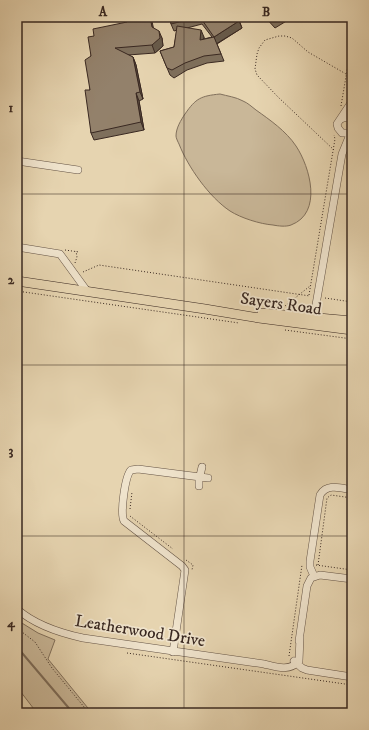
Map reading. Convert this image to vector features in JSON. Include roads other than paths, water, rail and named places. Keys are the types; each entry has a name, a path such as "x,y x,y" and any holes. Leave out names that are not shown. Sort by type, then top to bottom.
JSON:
{"main road":[{"name":"Sayers Road","path":"17,281 205,308 286,322 352,321"},
{"name":"Sayers Road","path":"313,322 352,330"}],"street":[{"path":"342,154 336,131 337,124 352,103"},
{"path":"341,118 346,117 352,120"},
{"path":"336,131 345,134 352,131"},
{"path":"313,322 342,154 352,131"},
{"path":"17,161 78,170"},
{"path":"17,248 60,254 88,291"},
{"path":"198,486 202,467"},
{"path":"173,652 183,580 182,570 176,562 129,526 123,518 122,510 127,475 131,470 138,469 208,478"},
{"path":"314,576 310,567 310,561 320,495 329,487 352,490"},
{"path":"352,579 322,575 314,576 310,579 307,586 295,662 307,670 352,677"},
{"name":"Leatherwood Drive","path":"17,609 46,627 67,635 287,668 293,667 295,662"}],"waterway":[{"path":"17,647 73,713"}]}
